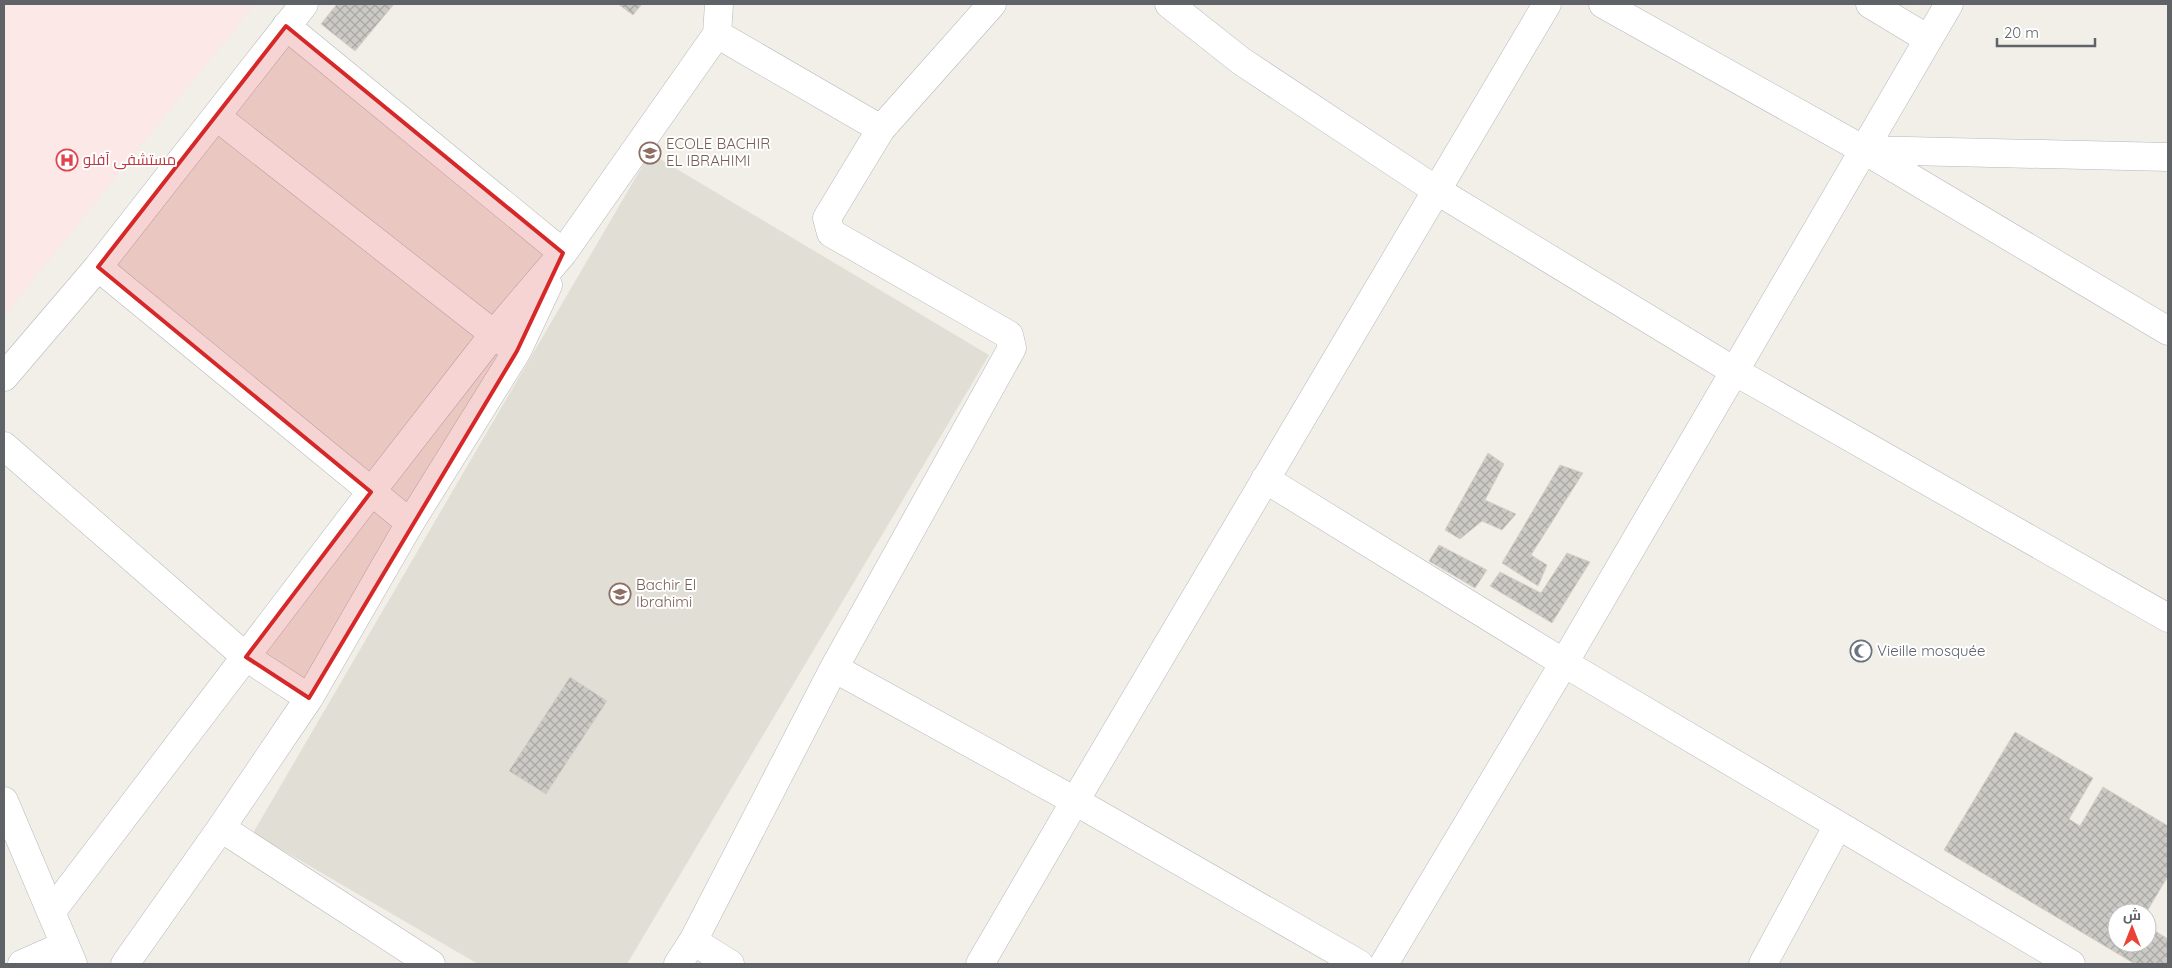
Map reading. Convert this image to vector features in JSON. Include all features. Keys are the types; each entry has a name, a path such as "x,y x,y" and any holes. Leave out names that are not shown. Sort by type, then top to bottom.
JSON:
{"street":[{"path":"4,377 98,267 304,4"},
{"path":"52,911 371,492 494,335 563,253 717,34 719,4"},
{"path":"678,964 693,941 834,668 1012,348 1009,335 832,234 828,218 881,128 992,4"},
{"path":"1169,4 1241,61 1436,190 1734,371 2168,618"},
{"path":"980,964 1547,4"},
{"path":"1603,4 1864,150 2168,331"},
{"path":"1870,4 1928,39"},
{"path":"1384,964 1564,662 1949,4"},
{"path":"286,26 563,253"},
{"path":"717,34 881,128"},
{"path":"217,117 494,335 517,351"},
{"path":"1864,150 2168,157"},
{"path":"125,964 221,828 308,698 410,523 517,351 563,253"},
{"path":"98,267 410,523"},
{"path":"4,446 246,657 308,698"},
{"path":"1265,479 1564,662 2071,964"},
{"path":"834,668 1075,801 1359,964"},
{"path":"4,801 69,954 22,964"},
{"path":"1763,964 1838,825"},
{"path":"221,828 431,964"},
{"path":"693,941 730,964"}],"highlighted area":[{"path":"286,26 563,253 517,351 309,698 246,657 371,492 98,267"}],"shaded area":[{"name":"مستشفى آفلو","path":"4,4 255,4 4,316"},
{"name":"Bachir El Ibrahimi","path":"650,153 989,355 627,964 478,964 253,833"}],"building":[{"path":"337,4 394,4 355,51 321,24"},
{"path":"618,4 642,4 633,15"},
{"path":"1488,453 1504,464 1485,500 1516,514 1502,530 1482,521 1460,539 1445,530"},
{"path":"1560,465 1583,473 1531,555 1547,565 1538,586 1502,563"},
{"path":"1439,545 1487,570 1475,588 1429,561"},
{"path":"1567,553 1590,562 1552,623 1490,586 1500,572 1541,593"},
{"path":"570,677 607,701 546,794 509,771"},
{"path":"2015,732 2093,778 2069,819 2080,826 2103,787 2168,826 2168,876 2152,903 2107,903 2107,947 1944,850"},
{"path":"2157,932 2168,939 2168,964 2135,964 2117,953 2157,953"}],"place":[{"name":"ECOLE BACHIR EL IBRAHIMI","path":"650,153"},
{"name":"مستشفى آفلو","path":"67,160"},
{"name":"Bachir El Ibrahimi","path":"620,594"},
{"name":"Vieille mosquée","path":"1861,651"}]}
